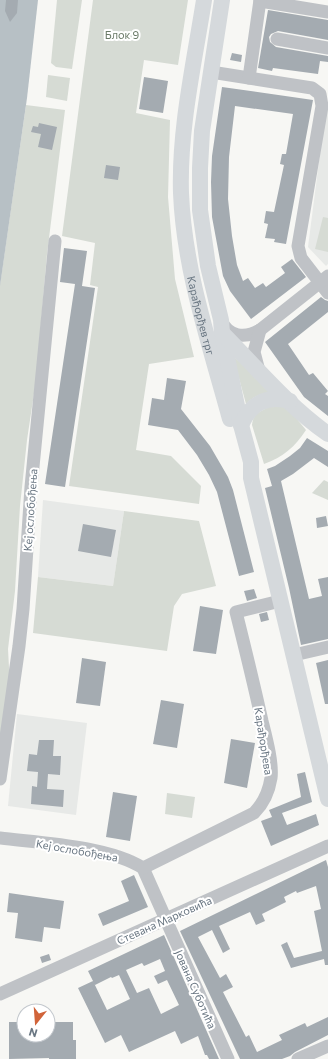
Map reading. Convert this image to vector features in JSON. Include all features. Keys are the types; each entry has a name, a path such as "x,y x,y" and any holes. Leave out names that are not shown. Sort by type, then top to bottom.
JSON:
{"main road":[{"name":"Карађорђев трг","path":"204,0 182,150 182,211 192,275 203,323 214,357 242,464 251,478"},
{"name":"Карађорђев трг","path":"222,0 202,131 200,210 208,266 241,424 251,462 251,478"},
{"path":"192,275 201,289 212,318 221,326"},
{"name":"Карађорђев трг","path":"221,326 259,371 322,429"},
{"path":"241,424 251,409 262,401 275,398 290,401"},
{"path":"251,478 328,799"}],"street":[{"path":"249,78 260,0 328,12"},
{"path":"277,39 328,48"},
{"path":"211,72 312,88 320,94 322,106 298,246 301,258 325,284 252,335 247,336 236,334 223,324 221,326"},
{"name":"Кеј ослобођења","path":"0,779 23,609 32,478 55,241"},
{"path":"259,371 254,352 260,330"},
{"name":"Карађорђева","path":"143,868 254,813 266,795 271,774 267,745 253,679 236,612 280,601"},
{"path":"294,655 328,647"},
{"name":"Кеј ослобођења","path":"0,838 97,852 120,857 134,862 143,868"},
{"name":"Стевана Марковића","path":"0,994 328,846"},
{"path":"143,868 165,920"},
{"name":"Јована Суботића","path":"165,920 228,1059"},
{"path":"298,1059 328,1046"}],"shaded area":[{"path":"0,0 38,0 27,98 0,286"},
{"path":"326,107 328,108 328,264 326,266 308,247"},
{"path":"43,500 124,511 113,586 38,577"},
{"path":"17,714 87,723 76,815 8,806"}],"green space":[{"path":"57,0 82,0 72,69 56,67 51,63"},
{"name":"Блок 9","path":"93,0 188,0 178,65 144,60 136,113 170,120 168,197 175,279 194,357 149,364 136,450 171,456 201,486 199,504 69,486 98,287 90,285 95,243 62,236"},
{"path":"48,75 70,78 67,101 46,97"},
{"path":"26,105 65,110 47,254 36,380 27,440 20,506 15,591 8,649 10,686 0,740 0,285"},
{"path":"323,217 328,218 328,252 315,249"},
{"path":"233,356 274,392 252,398 246,404"},
{"path":"270,406 287,407 306,430 288,451 264,464 252,425 255,415"},
{"path":"324,480 328,482 328,500 312,493"},
{"path":"124,511 199,521 216,586 182,594 174,606 167,651 33,633 38,577 113,586"},
{"path":"167,793 195,797 192,818 165,814"}],"building":[{"path":"6,0 18,0 17,13 10,22 5,11"},
{"path":"268,10 328,20 328,40 278,31 271,34 269,37 270,42 276,47 328,56 328,62 320,61 318,74 273,68 272,71 258,68"},
{"path":"232,53 242,55 241,62 230,60"},
{"path":"144,77 168,81 163,113 139,109"},
{"path":"222,87 313,100 286,244 274,242 275,239 265,238 268,224 264,223 266,211 274,212 284,165 280,164 282,154 286,154 293,114 235,106 229,157 228,199 237,265 243,281 248,278 255,288 263,283 266,287 285,273 281,267 292,259 306,277 251,319 230,291 223,276 212,217 212,156"},
{"path":"39,123 57,127 52,150 38,147 41,134 31,132 33,126 38,127"},
{"path":"106,165 120,167 118,180 104,178"},
{"path":"64,248 87,251 82,286 95,288 65,487 45,484 75,284 60,282"},
{"path":"321,297 328,301 328,312 288,344 309,375 313,373 328,391 325,394 328,396 328,416 304,397 265,342"},
{"path":"167,378 186,381 181,409 210,446 228,477 233,490 254,572 239,576 217,492 197,455 178,430 148,425 152,398 164,400"},
{"path":"307,438 328,451 328,467 314,458 281,481 309,599 322,596 318,579 328,577 328,639 301,645 265,488 272,486 267,469 275,466 290,456 300,448"},
{"path":"326,516 328,526 317,528 316,518"},
{"path":"83,524 116,530 111,557 78,551"},
{"path":"254,589 257,598 247,601 244,591"},
{"path":"200,606 223,610 216,654 193,651"},
{"path":"267,612 269,620 261,622 259,614"},
{"path":"82,658 106,662 100,706 76,703"},
{"path":"328,660 328,704 325,704 316,663"},
{"path":"161,700 184,704 177,748 153,744"},
{"path":"231,739 255,743 247,788 224,783"},
{"path":"39,740 54,740 53,756 61,756 60,775 48,774 47,789 64,790 63,807 31,804 32,786 37,787 38,772 27,771 29,754 37,755"},
{"path":"305,772 312,802 282,813 287,825 316,814 319,825 271,846 261,821 272,817 269,810 301,797 297,774"},
{"path":"113,792 137,796 130,841 106,837"},
{"path":"326,860 328,867 328,965 325,965 324,959 291,968 281,945 287,942 294,958 322,951 314,911 321,909 316,886 297,893 296,891 284,897 286,902 262,914 265,921 256,925 250,912 219,926 230,949 223,953 212,930 198,937 220,978 226,974 233,987 223,992 246,1037 249,1035 257,1052 282,1040 279,1035 305,1023 307,1027 328,1017 328,1035 290,1056 282,1059 240,1059 180,931"},
{"path":"134,875 148,907 103,926 98,914 129,901 121,881"},
{"path":"9,893 64,901 60,929 44,927 42,942 15,938 18,913 7,912"},
{"path":"164,935 219,1059 209,1059 207,1055 205,1055 198,1036 181,1044 175,1031 129,1052 121,1035 105,1043 78,988 93,981 88,971","holes":["160,959 165,971 154,976 158,984 167,980 179,1005 161,1014 149,988 137,993 126,970 142,963 144,966","119,975 130,999 107,1010 93,981 95,985 111,977 112,978"]},
{"path":"49,954 51,960 42,963 40,957"},
{"path":"9,1022 16,1022 16,1043 56,1043 56,1022 73,1022 73,1040 76,1040 76,1059 9,1059"}]}
